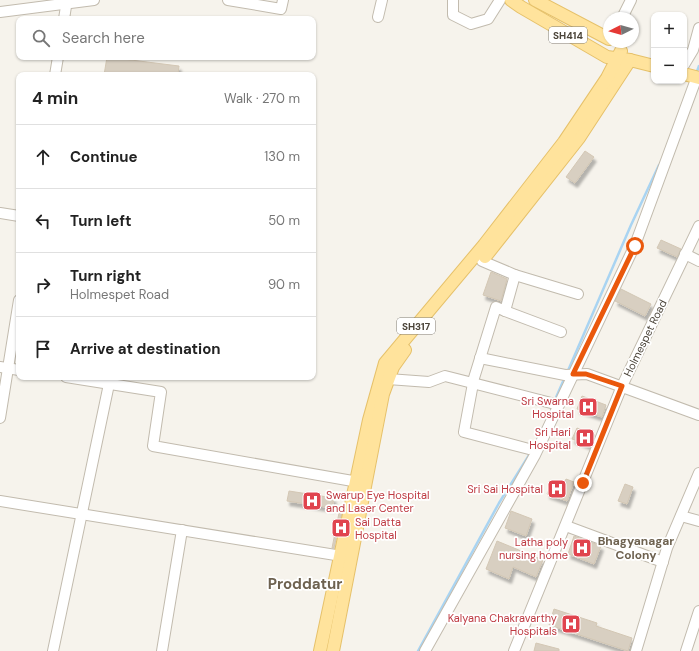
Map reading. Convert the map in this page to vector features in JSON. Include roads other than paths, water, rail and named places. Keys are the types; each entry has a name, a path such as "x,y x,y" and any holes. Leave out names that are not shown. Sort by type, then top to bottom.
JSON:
{"main road":[{"name":"SH414","path":"511,0 607,57 620,53"},
{"name":"SH414","path":"536,0 603,36"},
{"path":"620,53 651,65"},
{"name":"SH317","path":"320,651 340,556 361,483 383,394 392,368 412,339 482,261 579,138 620,53"},
{"name":"SH317","path":"333,651 352,558 369,420 385,363 484,245 564,142 607,78 620,53"},
{"path":"687,75 697,80"}],"street":[{"path":"0,12 67,1 94,0"},
{"path":"228,0 281,9 283,0"},
{"path":"378,17 382,0"},
{"path":"453,0 454,15 471,24 488,20 500,0"},
{"path":"625,12 631,0"},
{"path":"64,16 67,1"},
{"path":"687,60 693,50 699,28"},
{"path":"56,72 58,60"},
{"path":"425,651 535,455 635,246 697,80"},
{"path":"0,213 16,216"},
{"name":"Holmespet Road","path":"514,651 622,386 699,226"},
{"path":"685,254 699,261"},
{"path":"482,261 515,275 578,294"},
{"path":"505,311 515,275"},
{"path":"529,449 464,432 473,384 496,308 560,332"},
{"path":"0,418 4,367 16,313"},
{"path":"480,358 565,375 586,374 699,415"},
{"path":"4,367 16,369"},
{"path":"388,379 429,382 445,376 559,404"},
{"path":"84,380 161,392 153,446 361,483"},
{"path":"54,651 109,384"},
{"path":"636,651 663,562 680,516 699,473"},
{"path":"0,501 352,558"},
{"path":"680,516 699,521"},
{"path":"566,526 663,562"},
{"path":"162,651 182,530"},
{"path":"686,651 699,611"}],"waterway":[{"path":"696,74 699,66"},
{"path":"567,373 631,225 659,165"},
{"path":"554,402 565,377"},
{"path":"418,651 499,503 531,452"}],"place":[{"name":"Sri Swarna Hospital","path":"588,407"},
{"name":"Sri Hari Hospital","path":"585,438"},
{"name":"Sri Sai Hospital","path":"557,489"},
{"name":"Swarup Eye Hospital and Laser Center","path":"312,501"},
{"name":"Sai Datta Hospital","path":"341,528"},
{"name":"Latha poly nursing home","path":"582,548"},
{"name":"Kalyana Chakravarthy Hospitals","path":"571,624"}],"district":[{"name":"Bhagyanagar Colony","path":"636,548"},
{"name":"Proddatur","path":"305,584"}]}
